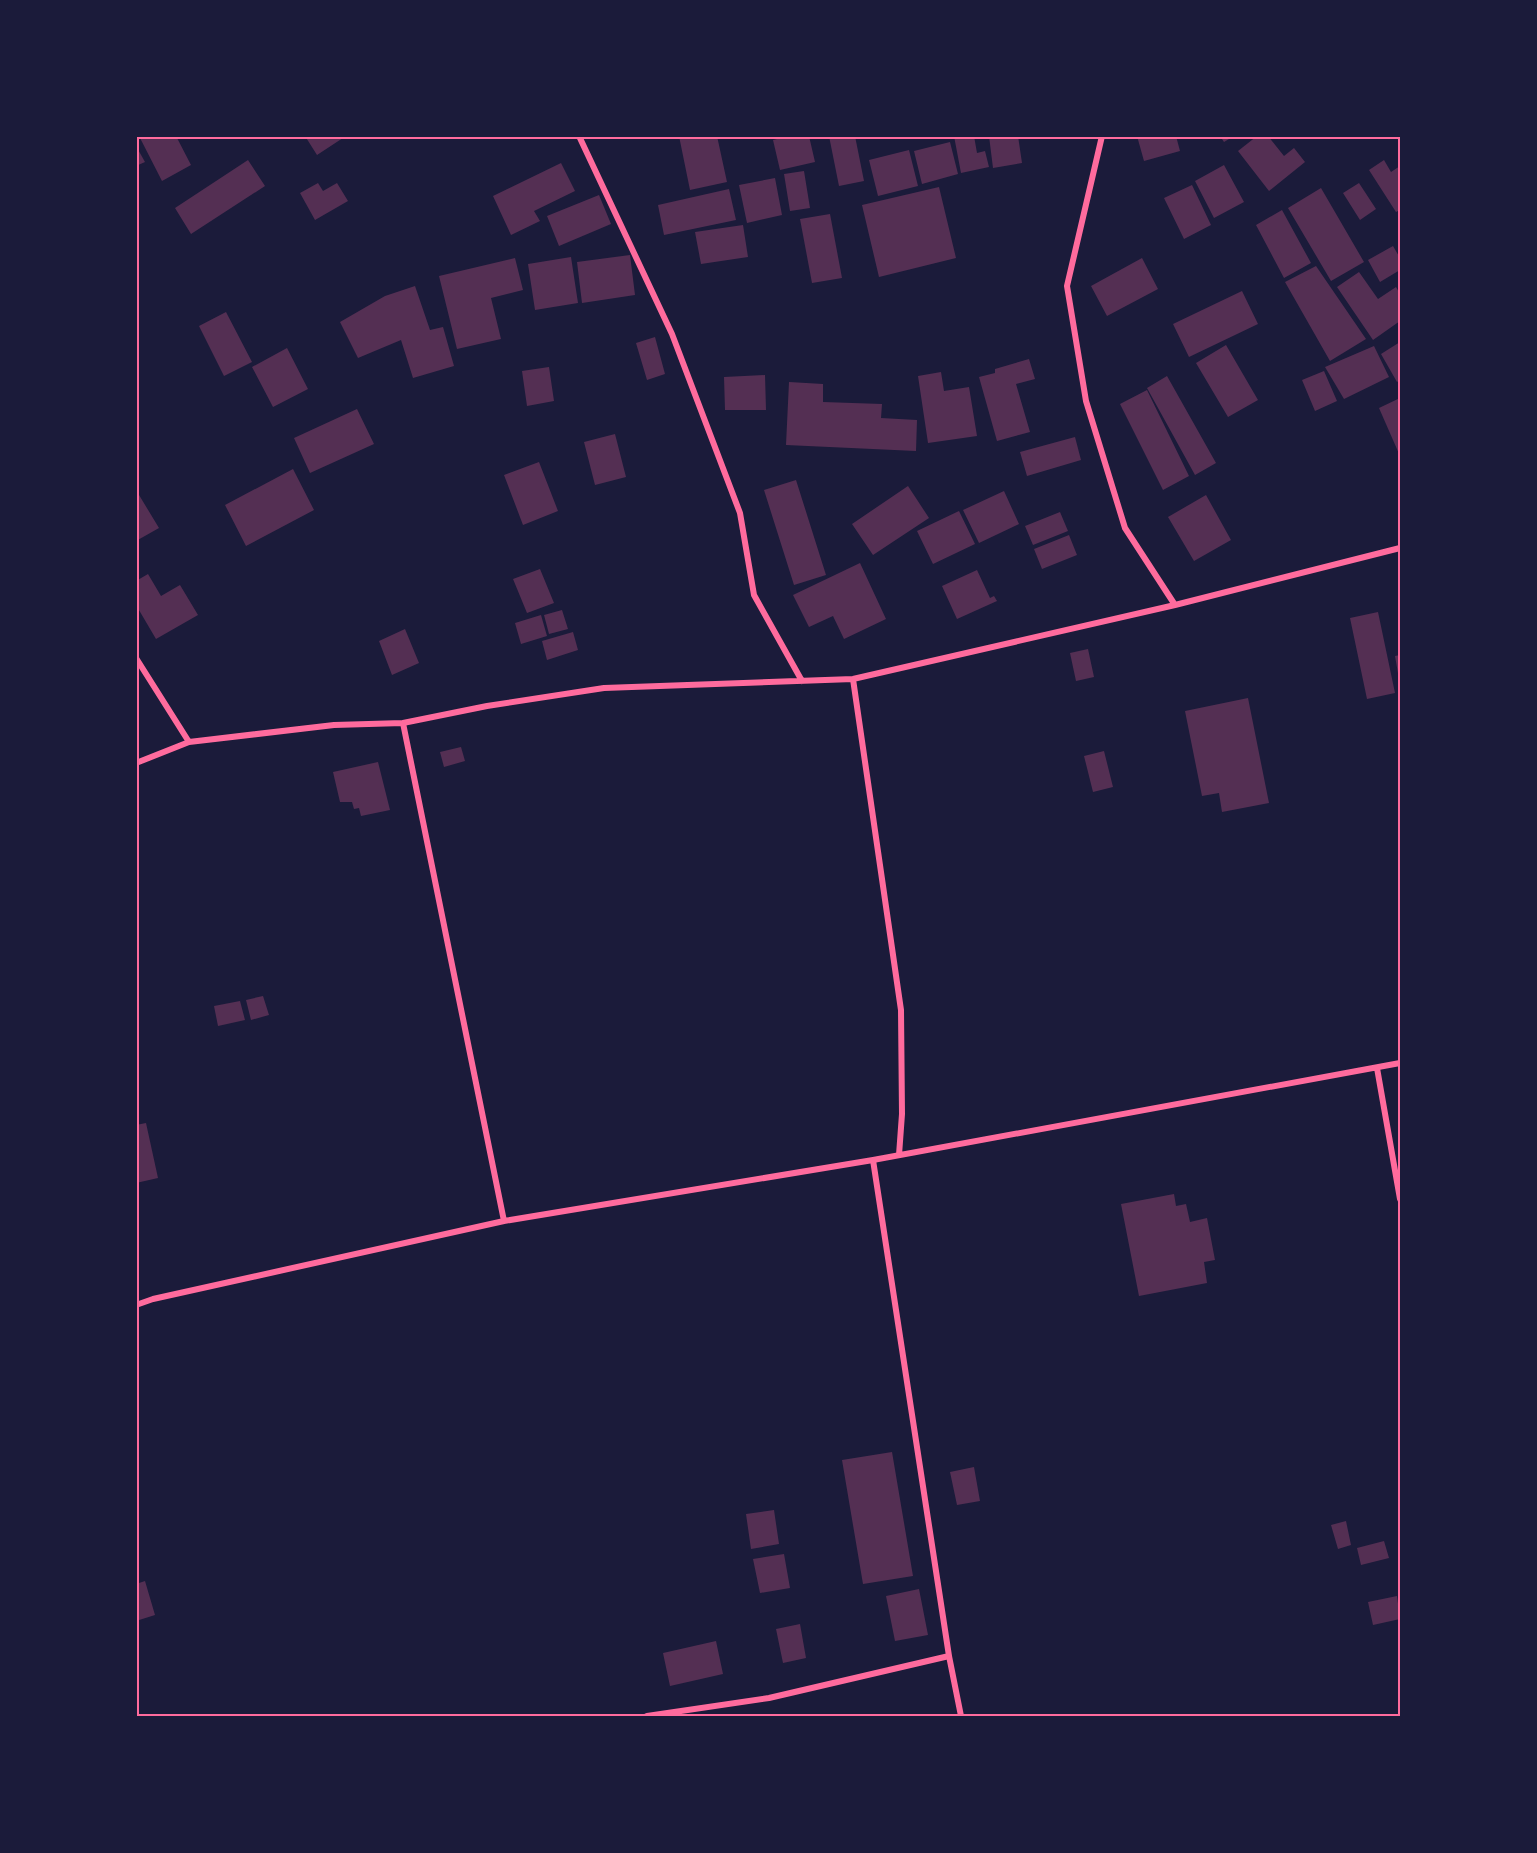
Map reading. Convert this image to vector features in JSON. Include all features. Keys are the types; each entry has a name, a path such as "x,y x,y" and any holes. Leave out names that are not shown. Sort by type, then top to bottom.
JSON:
{"street":[{"path":"579,136 615,209 675,344 740,513 754,595 802,681"},
{"path":"1102,136 1067,286 1086,400 1125,528 1175,605"},
{"path":"136,763 189,742 333,725 403,723 487,706 604,688 853,680 1175,605 1401,548"},
{"path":"136,658 189,742"},
{"path":"853,680 901,1010 902,1114 899,1155"},
{"path":"403,723 504,1221"},
{"path":"136,1305 153,1299 504,1221 873,1160 1401,1063"},
{"path":"1377,1068 1401,1199"},
{"path":"873,1160 949,1656 961,1716"},
{"path":"647,1716 769,1698 949,1656"}],"building":[{"path":"139,136 176,136 191,165 162,181"},
{"path":"305,136 346,136 317,155"},
{"path":"679,136 717,136 727,182 690,190"},
{"path":"789,136 809,136 815,162 780,170 773,140"},
{"path":"829,136 855,136 864,181 839,186"},
{"path":"954,136 974,136 977,153 985,151 989,167 961,173"},
{"path":"989,136 1018,136 1022,163 993,168"},
{"path":"1137,136 1176,136 1180,151 1144,161"},
{"path":"1220,136 1234,136 1224,142"},
{"path":"1257,136 1268,136 1284,156 1294,148 1305,162 1269,191 1238,151"},
{"path":"950,142 958,174 922,184 914,151"},
{"path":"136,146 145,162 136,166"},
{"path":"909,150 918,186 878,196 869,160"},
{"path":"248,160 265,186 191,234 175,208"},
{"path":"1384,160 1391,172 1400,166 1400,210 1396,212 1369,170"},
{"path":"561,163 575,191 534,211 540,221 511,235 493,196"},
{"path":"1224,165 1244,202 1214,218 1195,181"},
{"path":"804,171 810,208 790,211 784,174"},
{"path":"775,178 782,215 747,223 739,185"},
{"path":"318,183 323,191 337,183 348,201 315,220 300,193"},
{"path":"1359,183 1376,209 1360,220 1343,193"},
{"path":"1192,185 1211,225 1184,239 1164,198"},
{"path":"939,187 956,258 879,277 862,205"},
{"path":"1321,188 1364,262 1331,281 1288,208"},
{"path":"729,189 736,220 664,235 658,205"},
{"path":"599,195 611,224 559,246 547,216"},
{"path":"1282,210 1311,263 1284,278 1256,225"},
{"path":"830,214 842,278 812,283 800,219"},
{"path":"743,225 748,257 701,264 695,232"},
{"path":"1393,246 1400,258 1400,270 1380,282 1368,260"},
{"path":"630,255 635,295 582,303 577,262"},
{"path":"571,257 578,303 535,310 528,264"},
{"path":"515,258 523,290 491,298 501,339 457,349 439,276"},
{"path":"1142,258 1158,289 1107,316 1091,286"},
{"path":"1316,266 1366,339 1330,361 1285,282"},
{"path":"1359,272 1378,299 1396,287 1400,294 1400,321 1373,340 1337,287"},
{"path":"415,286 430,330 443,327 454,366 413,378 401,340 358,358 340,322 385,296"},
{"path":"1242,291 1258,324 1189,357 1173,324"},
{"path":"226,312 252,362 224,376 199,326"},
{"path":"655,337 665,374 647,380 636,343"},
{"path":"1400,342 1400,380 1397,382 1381,354"},
{"path":"1226,345 1258,400 1228,417 1196,363"},
{"path":"1374,346 1389,377 1344,399 1325,367"},
{"path":"287,348 308,389 273,407 252,367"},
{"path":"1029,359 1035,379 1016,384 1030,432 997,441 979,377 995,373 995,369"},
{"path":"549,367 554,401 527,406 522,371"},
{"path":"1324,371 1337,401 1315,411 1302,380"},
{"path":"941,372 944,391 969,387 977,436 928,443 918,376"},
{"path":"765,375 766,410 725,410 724,377"},
{"path":"1167,376 1216,463 1195,475 1147,388"},
{"path":"789,382 823,384 823,402 882,404 881,418 917,420 916,451 786,445"},
{"path":"1147,390 1189,476 1163,490 1120,404"},
{"path":"1400,398 1400,456 1379,408"},
{"path":"357,409 374,444 310,473 294,438"},
{"path":"615,434 626,477 595,485 584,442"},
{"path":"1075,437 1081,460 1027,476 1020,452"},
{"path":"539,462 558,511 523,525 504,475"},
{"path":"293,469 314,510 246,546 225,505"},
{"path":"796,480 826,575 794,585 764,490"},
{"path":"908,486 929,518 873,555 852,524"},
{"path":"136,490 159,528 136,541"},
{"path":"1004,491 1019,524 979,543 963,510"},
{"path":"1206,495 1231,540 1194,561 1168,517"},
{"path":"959,511 975,544 933,564 917,531"},
{"path":"1060,512 1068,531 1033,545 1025,526"},
{"path":"1069,535 1077,555 1042,569 1034,549"},
{"path":"860,563 886,619 844,639 833,616 809,627 793,595"},
{"path":"540,569 554,603 527,613 513,579"},
{"path":"977,570 990,598 994,596 997,601 957,619 942,586"},
{"path":"148,574 161,596 180,585 198,615 156,639 136,605 136,581"},
{"path":"562,610 568,629 549,634 544,615"},
{"path":"1378,612 1395,693 1367,699 1350,618"},
{"path":"541,615 547,636 521,644 515,623"},
{"path":"405,629 419,663 392,675 379,641"},
{"path":"573,632 578,650 547,660 542,641"},
{"path":"1088,649 1094,677 1076,681 1070,653"},
{"path":"1400,655 1400,679 1399,679 1395,656"},
{"path":"1248,698 1269,803 1222,812 1219,793 1202,796 1185,711"},
{"path":"461,747 465,761 444,767 440,752"},
{"path":"1104,751 1113,787 1093,792 1084,756"},
{"path":"378,762 390,810 361,816 359,808 354,809 352,802 340,802 333,772"},
{"path":"263,996 269,1015 251,1020 246,1000"},
{"path":"240,1001 245,1020 218,1026 214,1006"},
{"path":"146,1123 158,1178 136,1183 136,1125"},
{"path":"1174,1194 1176,1206 1186,1204 1190,1222 1207,1218 1215,1260 1204,1262 1207,1283 1139,1296 1121,1204"},
{"path":"892,1452 913,1576 863,1584 842,1460"},
{"path":"974,1467 980,1501 957,1505 950,1472"},
{"path":"774,1510 779,1544 751,1549 746,1514"},
{"path":"1346,1521 1351,1545 1338,1549 1331,1525"},
{"path":"1384,1541 1389,1558 1361,1565 1357,1548"},
{"path":"784,1554 790,1588 760,1593 753,1559"},
{"path":"145,1581 155,1615 136,1621 136,1584"},
{"path":"919,1589 928,1635 895,1641 886,1596"},
{"path":"1397,1596 1400,1619 1373,1625 1368,1602"},
{"path":"800,1624 806,1658 783,1663 776,1629"},
{"path":"716,1641 723,1674 670,1686 663,1653"}]}
